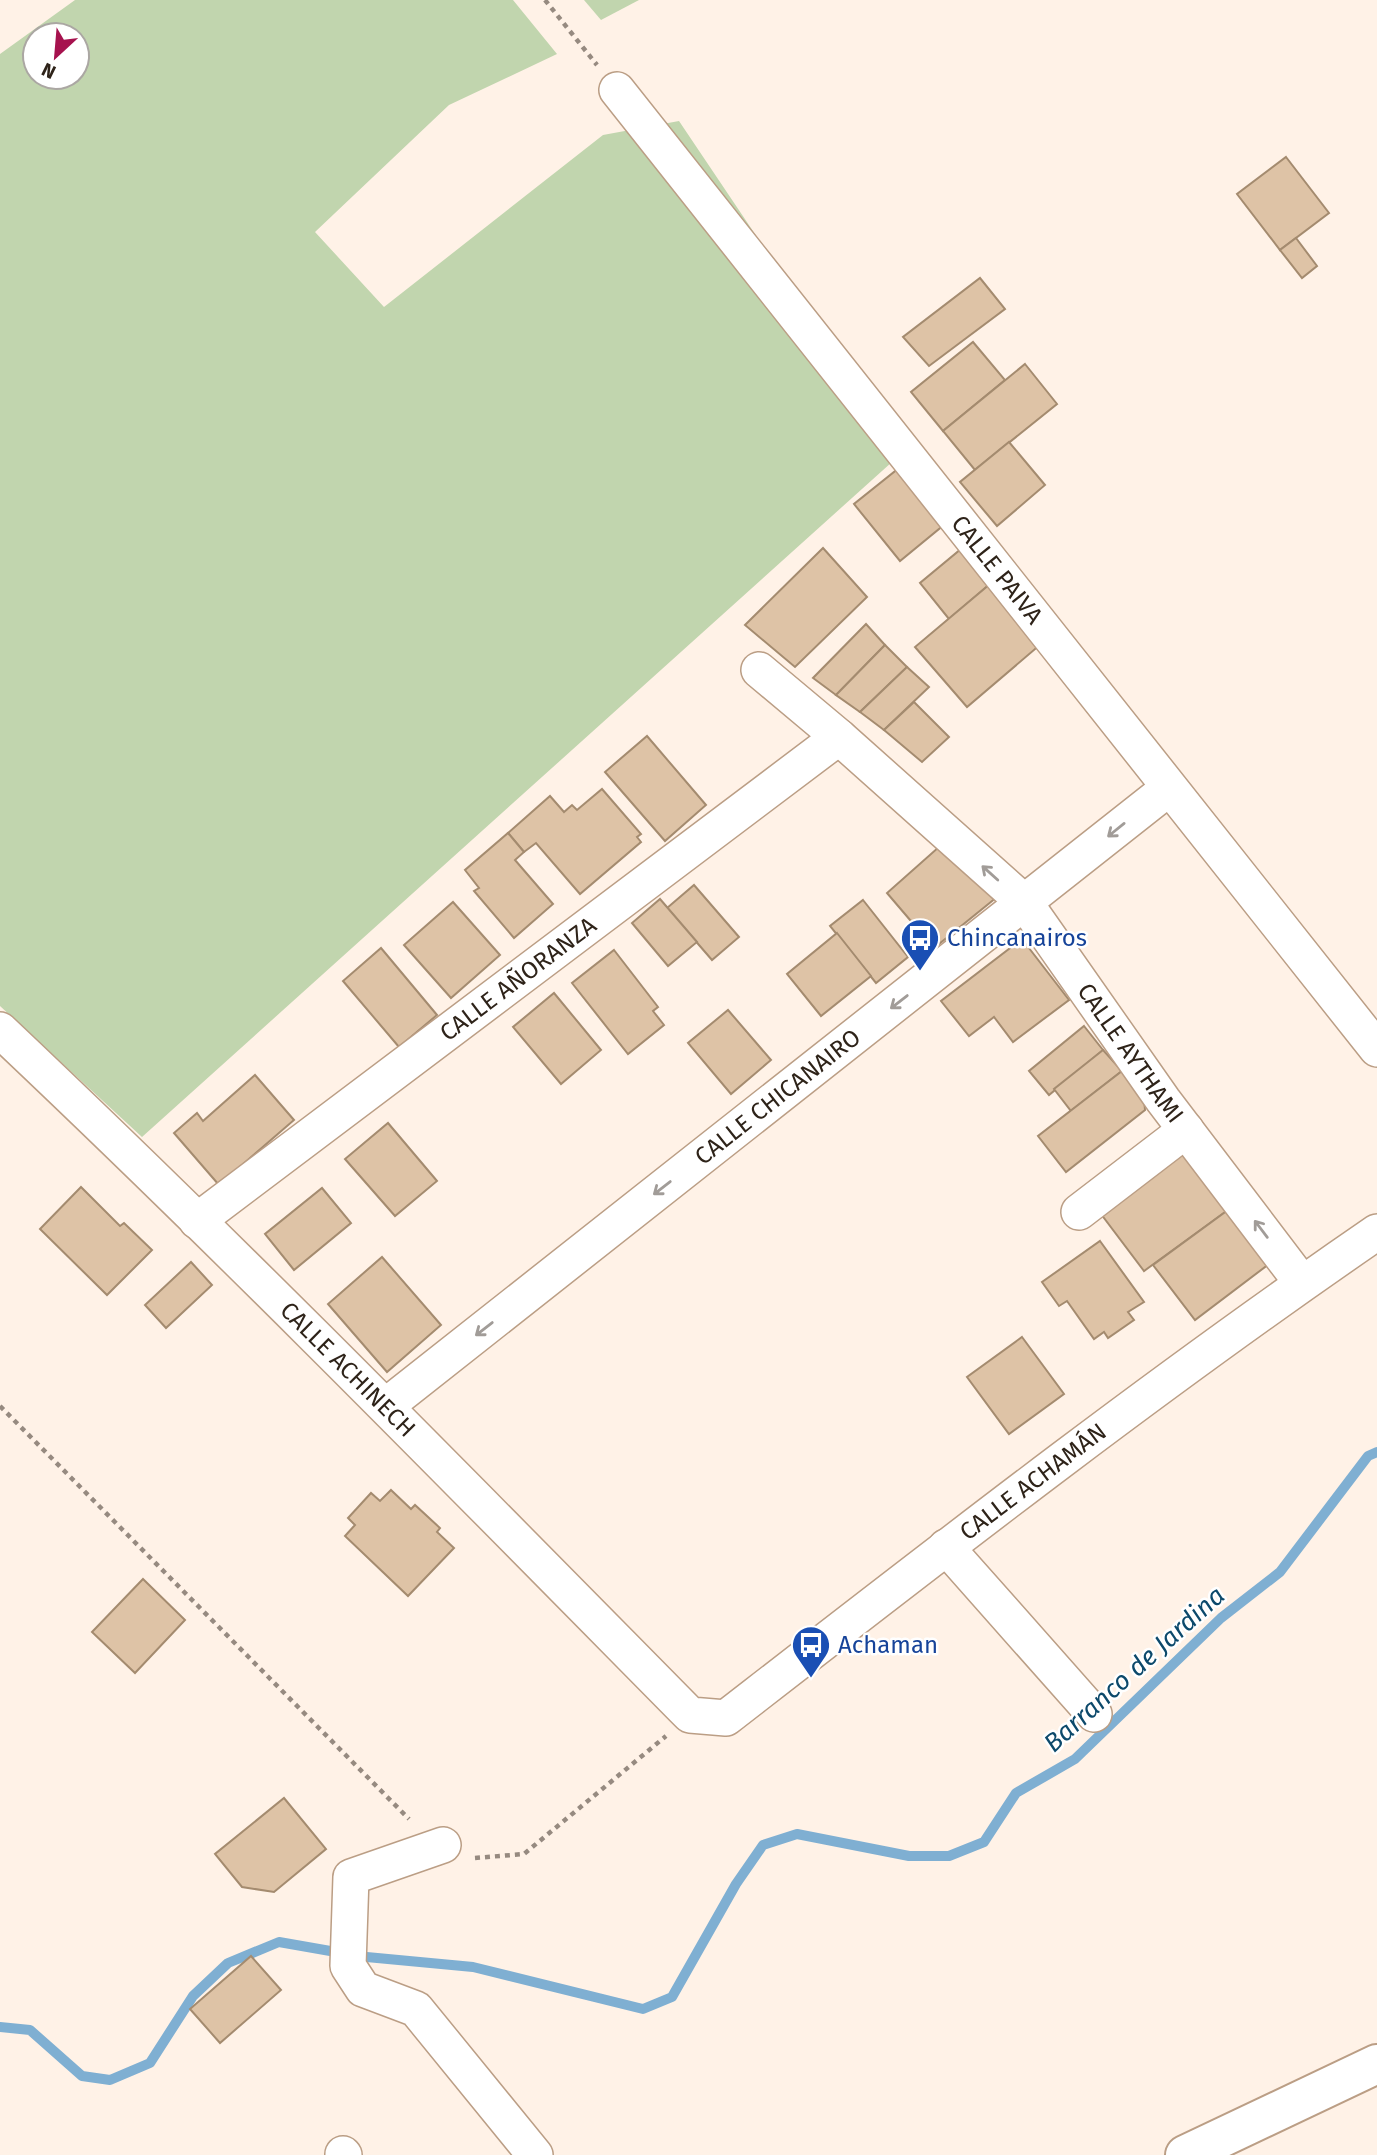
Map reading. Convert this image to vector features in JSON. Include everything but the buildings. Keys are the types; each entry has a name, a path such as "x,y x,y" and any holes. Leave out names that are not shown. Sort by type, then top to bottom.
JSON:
{"main road":[{"path":"1185,2155 1377,2064"}],"street":[{"name":"CALLE PAIVA","path":"617,90 1377,1049"},
{"name":"CALLE AYTHAMI","path":"759,670 839,737 1025,903 1186,1130 1302,1283"},
{"name":"CALLE AÑORANZA","path":"197,1221 839,737"},
{"name":"CALLE CHICANAIRO","path":"386,1406 1169,788"},
{"name":"CALLE ACHINECH","path":"0,1030 110,1133 386,1406 690,1715"},
{"path":"1079,1212 1186,1130"},
{"name":"CALLE ACHAMÁN","path":"690,1715 726,1718 946,1547 1302,1283 1377,1232"},
{"path":"946,1547 1094,1714"},
{"path":"443,1845 351,1877 349,1952 363,1989 416,2009 535,2155"}],"path":[{"path":"545,0 617,90"},
{"path":"0,1406 426,1837 468,1858 524,1854 628,1770 690,1715"}],"green space":[{"path":"75,0 513,0 557,54 449,105 315,232 384,307 603,135 679,121 759,240 912,444 142,1137 0,1006 0,54 21,39 21,91 91,91 91,21 46,21"},
{"path":"584,0 639,0 601,20"}],"waterway":[{"name":"Barranco de Jardina","path":"356,1956 473,1967 643,2009 672,1997 736,1884 763,1845 797,1834 909,1856 949,1856 984,1842 1016,1793 1075,1759 1221,1618 1280,1572 1368,1456 1377,1452"},
{"name":"Barranco de Jardina","path":"0,2027 30,2030 82,2076 110,2080 150,2063 193,1996 228,1963 279,1942 336,1952"}],"place":[{"name":"Chincanairos","path":"920,972"},
{"name":"Achaman","path":"811,1679"}]}
